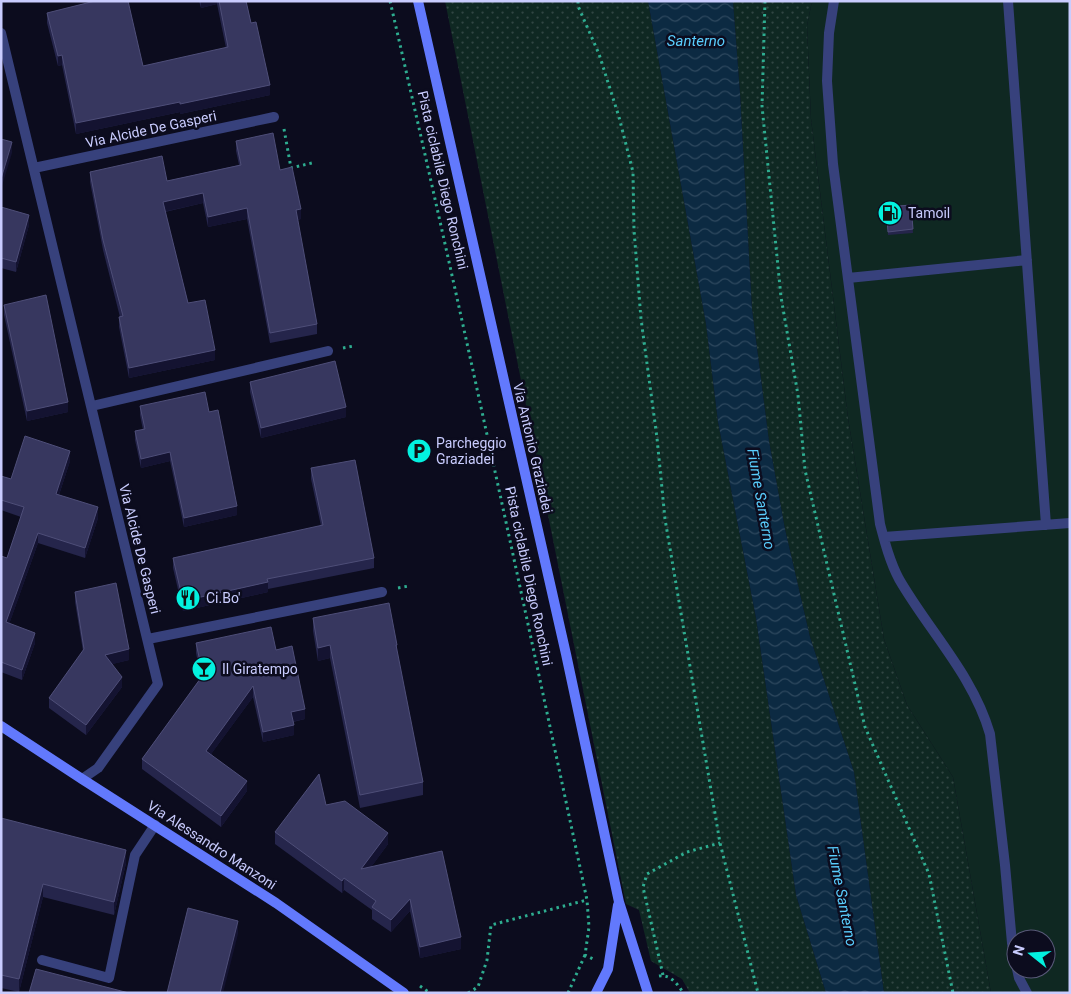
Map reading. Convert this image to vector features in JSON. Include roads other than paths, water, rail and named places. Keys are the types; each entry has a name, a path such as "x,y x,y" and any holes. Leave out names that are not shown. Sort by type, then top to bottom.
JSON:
{"street":[{"name":"Via Antonio Graziadei","path":"418,1 564,644 619,902 648,993"},
{"path":"834,1 829,33 827,81 833,164 880,524 888,553 899,578 974,692 984,714 990,734 1006,865 1011,929"},
{"path":"1008,1 1046,524"},
{"name":"Via Alcide De Gasperi","path":"1,33 158,684 98,768 82,779"},
{"name":"Via Alcide De Gasperi","path":"34,168 274,117"},
{"path":"848,278 1027,260"},
{"path":"92,406 328,351"},
{"path":"884,537 1070,523"},
{"path":"148,640 382,592"},
{"name":"Via Alessandro Manzoni","path":"1,726 276,903 404,993"},
{"path":"42,960 109,978 135,855 155,825"},
{"name":"Via Antonio Graziadei","path":"596,993 608,968 619,902"},
{"path":"1020,979 1027,993"}],"water":[{"name":"Santerno","path":"648,1 733,1 752,309 769,441 785,529 810,637 854,772 884,993 826,993 796,895 756,618 718,422 706,324"}],"place":[{"name":"Tamoil","path":"890,213"},
{"name":"Parcheggio Graziadei","path":"419,451"},
{"name":"Ci.Bo'","path":"188,598"},
{"name":"Il Giratempo","path":"204,669"}],"water label":[{"name":"Fiume Santerno","path":"761,499"},
{"name":"Fiume Santerno","path":"842,896"}]}
